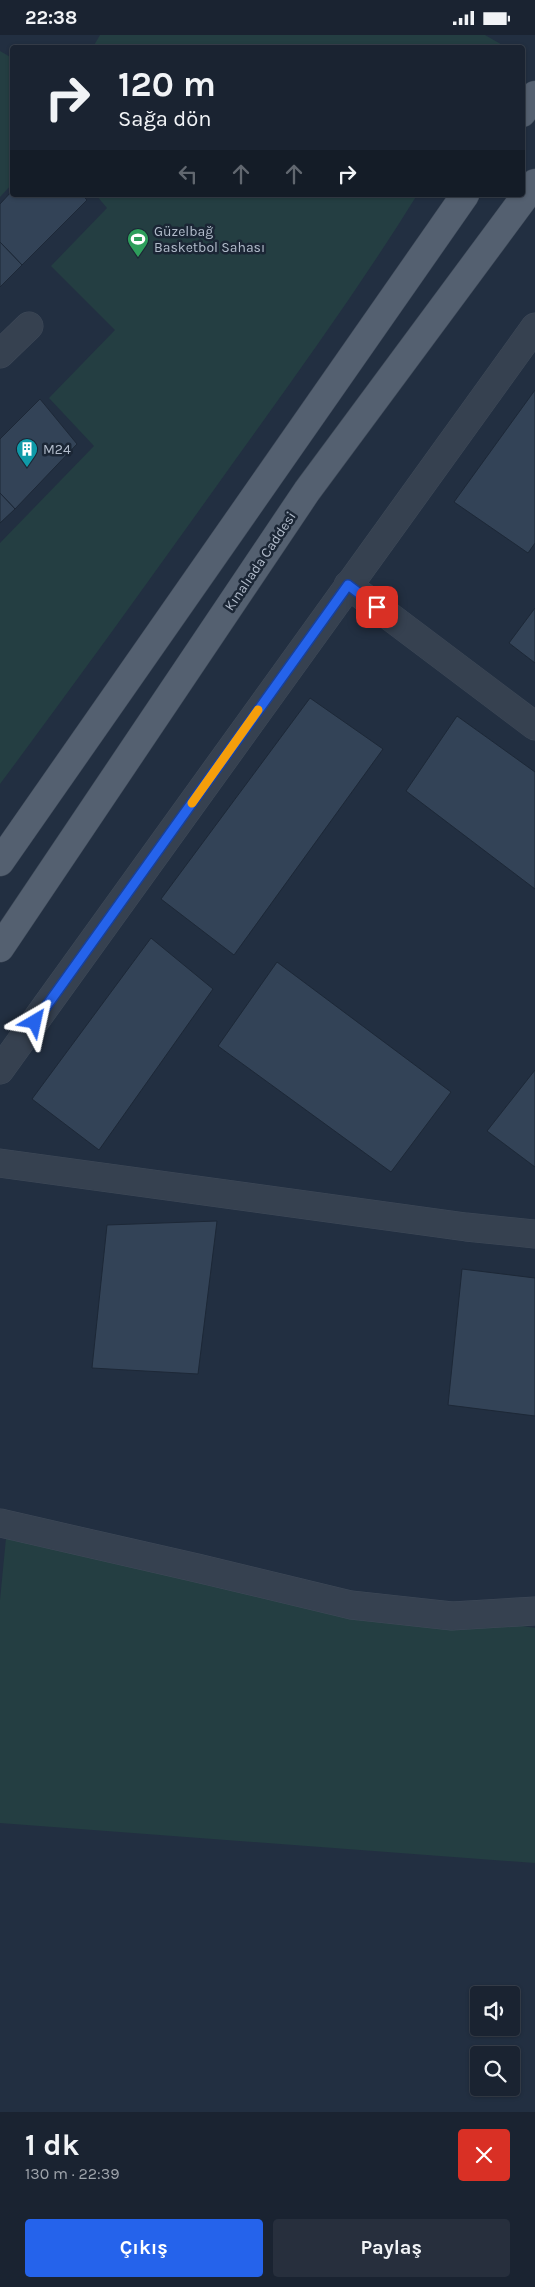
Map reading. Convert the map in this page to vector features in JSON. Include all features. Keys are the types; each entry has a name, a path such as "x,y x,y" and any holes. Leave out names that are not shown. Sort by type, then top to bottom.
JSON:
{"main road":[{"path":"525,109 535,95"},
{"name":"Kınalıada Caddesi","path":"525,197 535,183"},
{"path":"0,862 464,197"},
{"name":"Kınalıada Caddesi","path":"0,948 307,491 525,197"}],"lane":[{"path":"0,354 29,326"},
{"path":"0,1070 535,327"},
{"path":"348,585 535,726"},
{"path":"0,1163 466,1227 535,1234"},
{"path":"0,1523 351,1605 452,1617 535,1611"}],"green space":[{"path":"100,35 485,35 502,45 94,45"},
{"path":"0,51 10,57 10,186 0,197"},
{"path":"98,197 416,197 304,364 0,784 0,543 94,446 49,398 115,330 51,266 107,208"},
{"path":"6,1538 535,1628 535,1863 0,1823 0,1600"}],"building":[{"path":"10,193 10,197 84,197 87,200 22,265 0,242 0,204"},
{"path":"0,242 22,265 0,287"},
{"path":"535,390 535,543 528,553 454,502"},
{"name":"M24","path":"40,399 77,444 15,509 0,493 0,439"},
{"path":"0,493 15,509 0,523"},
{"path":"535,608 535,663 509,643"},
{"path":"310,698 383,749 234,955 161,899"},
{"path":"457,716 535,772 535,889 406,791"},
{"path":"151,938 213,989 99,1150 32,1099"},
{"path":"277,962 451,1092 391,1172 218,1046"},
{"path":"535,1070 535,1167 487,1131"},
{"path":"217,1221 198,1374 92,1368 107,1225"},
{"path":"462,1269 535,1278 535,1416 448,1405"}],"slow traffic":[{"path":"192,803 258,710"}],"place":[{"name":"Güzelbağ Basketbol Sahası","path":"138,258"},
{"name":"M24","path":"27,468"}],"route":[{"path":"35,1022 348,585 377,607"}]}
